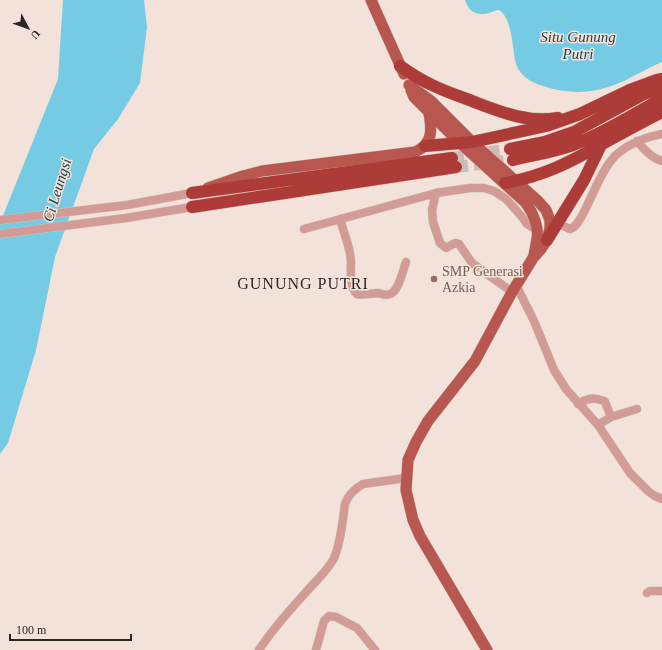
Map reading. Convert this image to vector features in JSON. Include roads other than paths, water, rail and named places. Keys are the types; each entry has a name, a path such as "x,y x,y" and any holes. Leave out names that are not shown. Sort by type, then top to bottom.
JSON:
{"highway":[{"path":"400,66 418,78 449,93 508,114 535,119 554,119 580,114"},
{"path":"425,146 466,143 546,126 580,114 630,90 662,79"},
{"path":"662,86 642,95 574,132 511,154 548,152 574,144 602,132 662,99"},
{"path":"510,182 553,170 584,155 662,112"},
{"path":"547,240 584,180 601,145"},
{"path":"192,193 454,163 192,207"}],"main road":[{"path":"371,0 414,96 429,113 510,182 537,200 546,210 550,220 547,240 533,258 514,288 475,361 428,421 408,460 406,490 413,520 420,536 487,650"},
{"path":"410,85 431,101 466,143"},
{"path":"192,193 262,171 415,152 425,146 428,140 431,126 429,113"},
{"path":"510,182 532,213 537,230 533,258"}],"street":[{"path":"557,223 570,229 574,228 606,167 617,155 637,141 662,134"},
{"path":"637,141 647,153 662,162"},
{"path":"304,229 436,193 470,188 484,188 494,191 506,199 527,224 537,230"},
{"path":"0,220 126,205 192,193"},
{"path":"436,193 432,210 433,222 440,243 446,248 454,243 459,244 472,263 514,288 534,321 554,370 566,389 598,425 630,473 649,492 662,499"},
{"path":"0,234 126,218 192,207"},
{"path":"340,220 350,249 351,281 358,295 377,293 384,295 394,292 398,287 406,262"},
{"path":"578,404 590,398 602,400 605,402 611,417"},
{"path":"598,425 611,417 637,409"},
{"path":"259,650 283,617 333,560 338,547 342,528 345,503 351,494 363,484 406,478"},
{"path":"647,593 662,591"},
{"path":"316,650 324,620 329,616 336,617 357,628 375,650"}],"water":[{"name":"Ci Leungsi","path":"63,0 144,0 147,27 140,83 118,119 94,149 55,257 36,350 8,443 0,454 0,223 58,79"},
{"name":"Situ Gunung Putri","path":"465,0 662,0 662,62 626,80 605,88 585,92 575,92 543,86 535,83 520,72 516,64 511,35 504,14 499,10 486,14 477,14 469,9"}],"tunnel":[{"path":"452,158 510,149"},
{"path":"456,167 513,160"}],"place":[{"name":"SMP Generasi Azkia","path":"434,279"}],"district":[{"name":"GUNUNG PUTRI","path":"303,283"}]}
